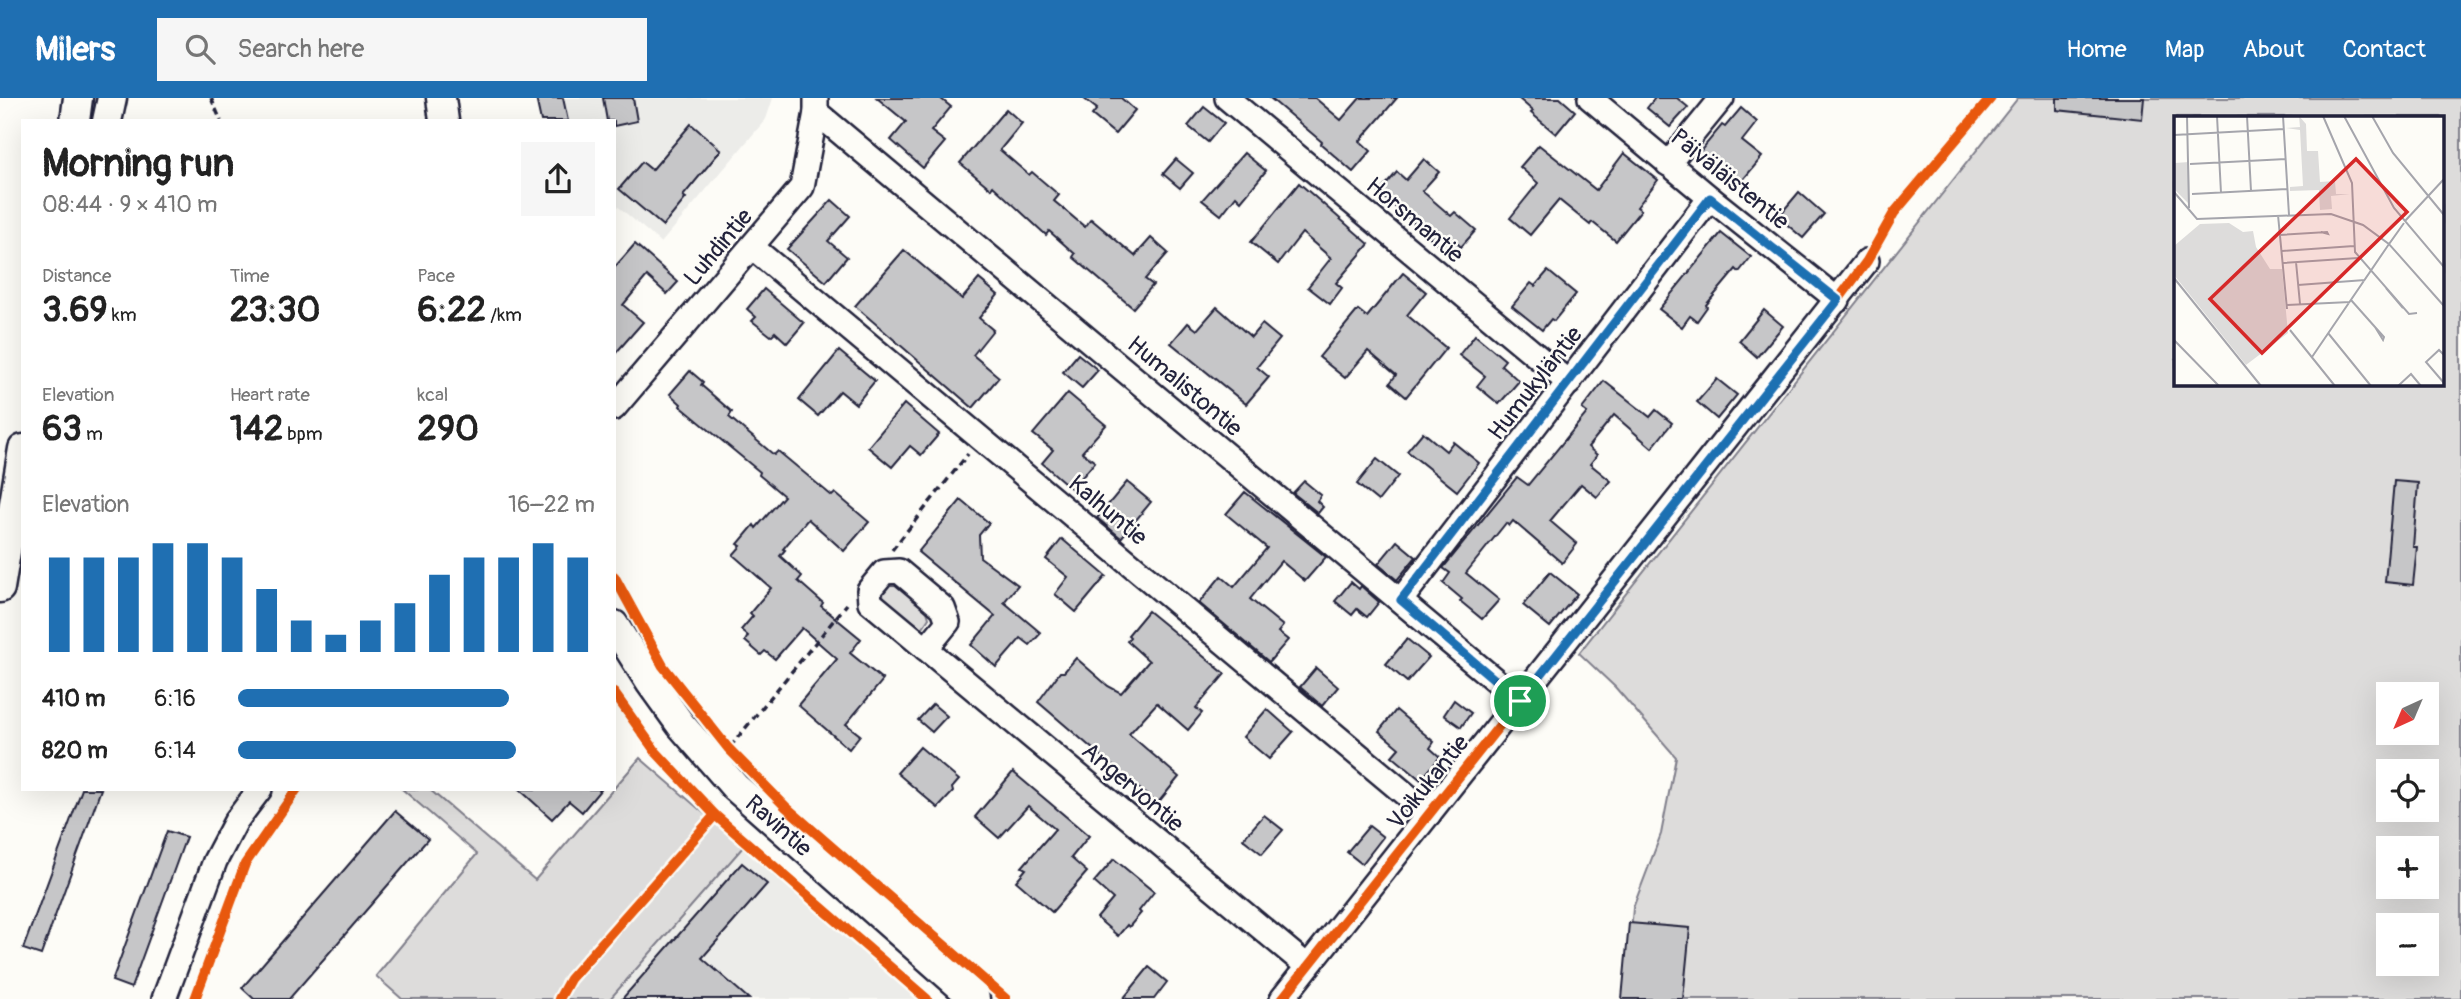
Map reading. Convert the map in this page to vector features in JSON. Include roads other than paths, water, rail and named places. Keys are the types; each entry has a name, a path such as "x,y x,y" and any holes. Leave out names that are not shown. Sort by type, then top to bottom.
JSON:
{"main road":[{"path":"75,119 78,98"},
{"path":"107,119 112,98"},
{"path":"441,98 444,119"},
{"path":"0,588 21,461"},
{"path":"0,600 21,533"},
{"name":"Ravintie","path":"616,628 681,725 735,787 975,999"}],"street":[{"name":"Horsmantie","path":"1227,98 1569,383"},
{"name":"Päiväläistentie","path":"1590,98 1838,300"},
{"path":"1668,164 1722,98"},
{"name":"Luhdintie","path":"616,406 802,187 816,105"},
{"name":"Humalistontie","path":"816,105 1520,701"},
{"name":"Humukyläntie","path":"1401,600 1710,198"},
{"name":"Kalhuntie","path":"752,247 1429,814"},
{"name":"Voikukantie","path":"1282,999 1867,261"},
{"name":"Angervontie","path":"926,649 1307,967"},
{"path":"164,999 215,860 236,821 258,791"}]}
